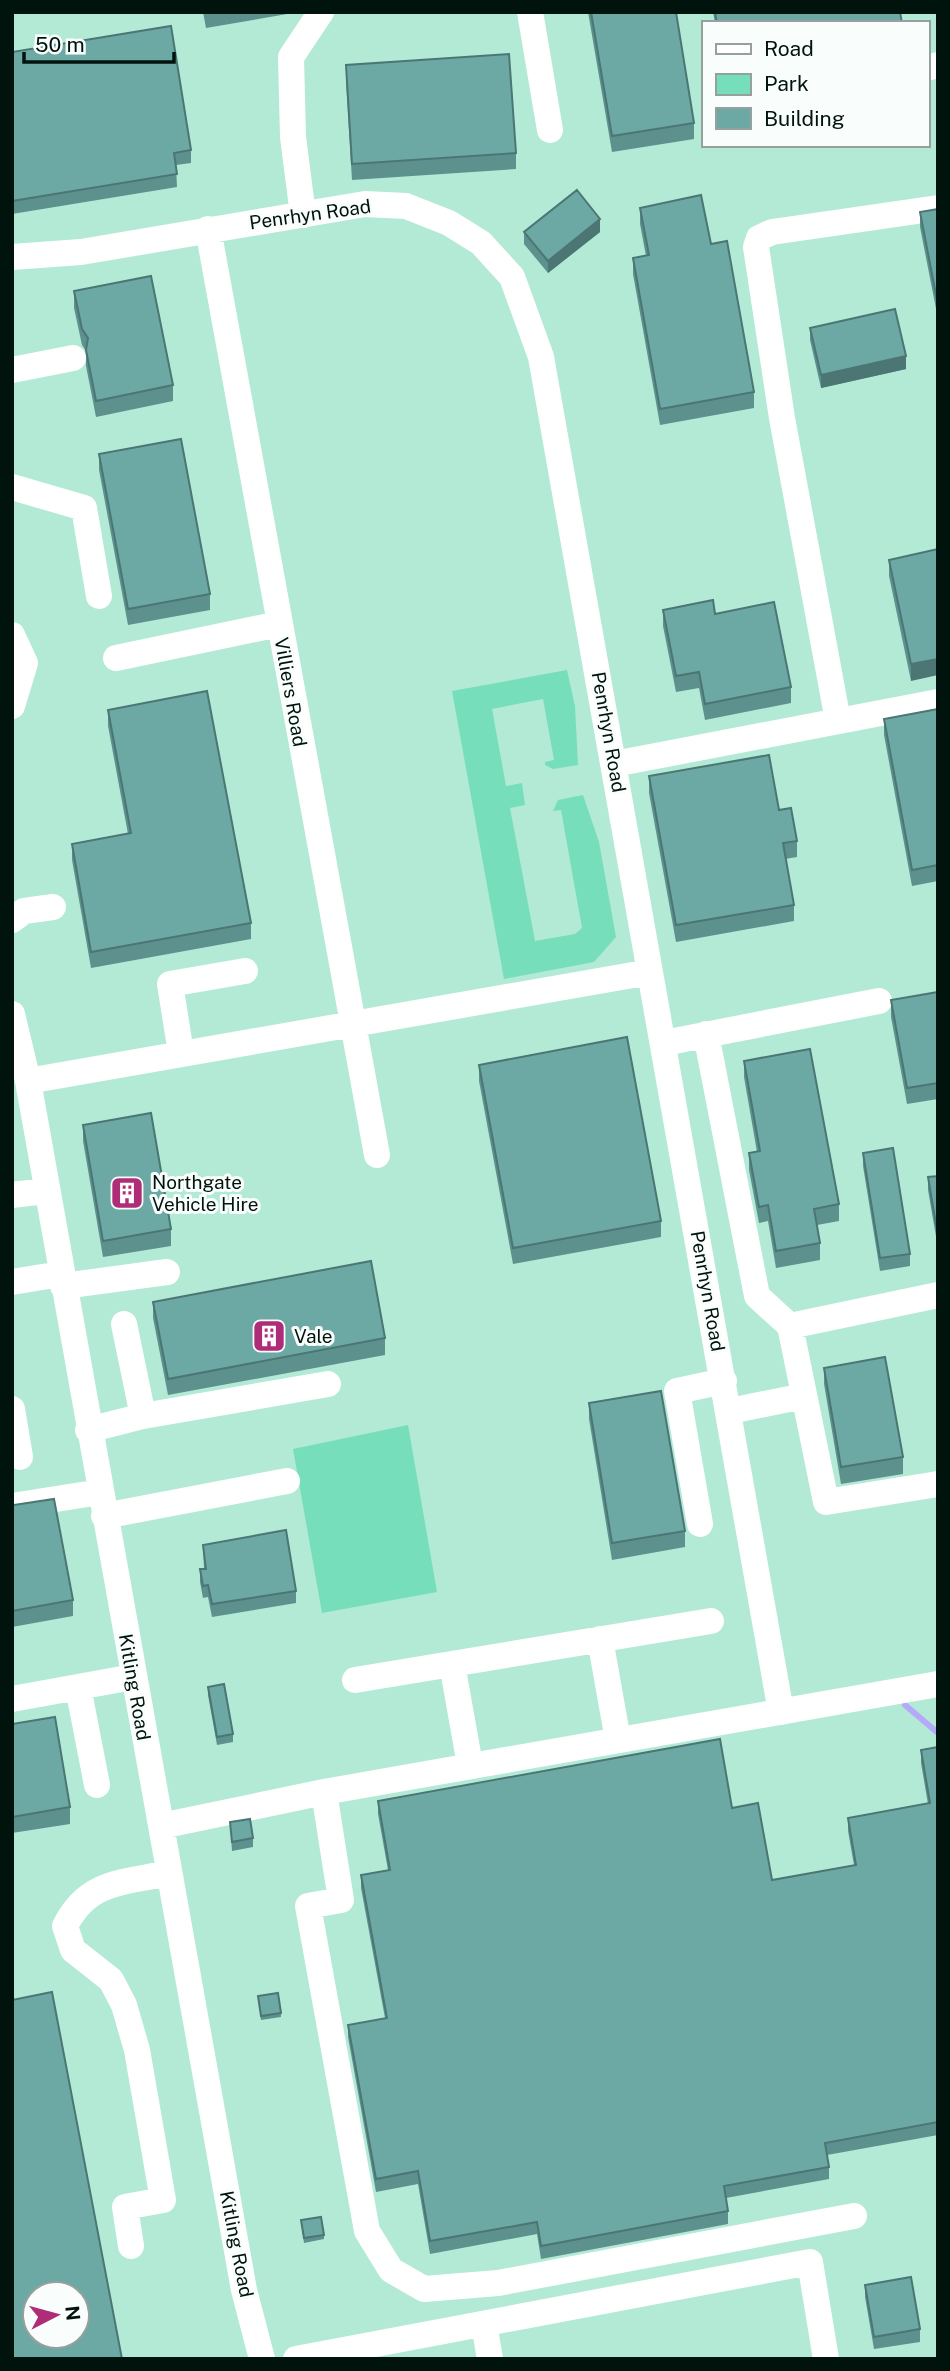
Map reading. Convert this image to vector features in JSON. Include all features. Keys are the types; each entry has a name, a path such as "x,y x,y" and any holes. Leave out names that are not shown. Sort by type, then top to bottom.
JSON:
{"street":[{"path":"303,215 293,137 291,57 321,12"},
{"path":"530,12 550,130"},
{"name":"Penrhyn Road","path":"12,257 81,251 365,204 406,206 449,223 481,243 512,277 541,357 730,1411 781,1712"},
{"path":"838,721 782,418 756,247 759,238 772,232 938,208"},
{"name":"Villiers Road","path":"208,229 377,1154"},
{"path":"12,370 73,358"},
{"path":"12,487 83,508 99,596"},
{"path":"116,658 279,624"},
{"path":"12,635 25,663 12,706"},
{"path":"614,764 938,702"},
{"path":"12,920 24,911 53,907"},
{"path":"181,1053 170,984 244,971"},
{"path":"27,1081 650,972"},
{"path":"664,1043 879,1001"},
{"name":"Kitling Road","path":"12,1014 27,1081 244,2290 262,2359"},
{"path":"706,1034 757,1296 790,1326 826,1502 938,1484"},
{"path":"12,1195 46,1191"},
{"path":"12,1282 167,1272"},
{"path":"790,1326 938,1295"},
{"path":"124,1324 143,1416"},
{"path":"700,1524 677,1391 724,1381"},
{"path":"88,1430 143,1416 328,1384"},
{"path":"730,1411 804,1396"},
{"path":"12,1409 20,1457"},
{"path":"12,1506 102,1504 288,1481"},
{"path":"355,1680 711,1621"},
{"path":"600,1639 618,1740"},
{"path":"452,1664 470,1765"},
{"path":"12,1699 133,1677"},
{"path":"161,1826 470,1765 938,1684"},
{"path":"78,1687 97,1785"},
{"path":"324,1792 341,1900 308,1906 367,2231 391,2270 424,2289 498,2283 854,2216"},
{"path":"131,2246 125,2207 163,2200 137,2050 124,2005 111,1980 73,1950 65,1926 73,1910 95,1889 169,1873"},
{"path":"296,2359 810,2262 826,2359"},
{"path":"484,2325 490,2359"}],"green space":[{"path":"567,670 575,706 578,765 553,769 545,765 545,762 554,760 543,699 492,709 506,786 522,783 525,805 510,808 535,941 575,934 582,928 561,810 553,811 558,800 583,795 599,842 616,937 594,962 504,979 452,691"},
{"path":"408,1425 437,1592 322,1613 293,1449"}],"building":[{"path":"591,12 676,12 694,123 612,136"},
{"path":"715,12 900,12 902,21 717,21"},
{"path":"171,26 191,150 174,153 177,174 12,201 12,52"},
{"path":"509,54 516,153 352,164 346,65"},
{"path":"577,190 600,219 548,261 524,232"},
{"path":"701,195 711,244 727,241 754,392 660,409 633,258 649,255 640,208"},
{"path":"938,209 938,305 920,212"},
{"path":"151,276 173,385 96,401 86,350 88,338 82,329 74,291"},
{"path":"895,309 906,356 821,375 810,328"},
{"path":"181,439 210,594 128,609 99,454"},
{"path":"938,549 938,659 911,664 889,560"},
{"path":"713,600 715,614 774,602 791,687 705,704 699,672 676,676 663,610"},
{"path":"207,691 251,923 91,952 72,844 131,833 108,710"},
{"path":"938,709 938,865 912,870 884,719"},
{"path":"769,755 779,810 791,808 797,841 783,843 794,905 676,925 649,776"},
{"path":"938,992 938,1083 907,1088 891,1000"},
{"path":"627,1037 661,1221 513,1248 479,1065"},
{"path":"810,1049 839,1204 814,1209 820,1243 776,1251 768,1205 759,1207 749,1153 760,1151 744,1061"},
{"name":"Northgate Vehicle Hire","path":"151,1113 171,1229 103,1241 83,1125"},
{"path":"893,1148 910,1254 880,1258 863,1153"},
{"path":"938,1176 938,1236 928,1177"},
{"name":"Vale","path":"371,1261 385,1338 168,1379 153,1302"},
{"path":"885,1357 903,1457 841,1467 824,1368"},
{"path":"661,1391 685,1531 612,1543 589,1403"},
{"path":"54,1499 73,1600 12,1611 12,1504"},
{"path":"286,1530 296,1591 212,1604 208,1585 203,1586 200,1569 206,1569 203,1545"},
{"path":"224,1684 233,1734 217,1737 208,1687"},
{"path":"55,1717 70,1807 12,1817 12,1724"},
{"path":"720,1739 732,1808 758,1803 772,1880 856,1865 848,1818 930,1803 921,1750 938,1747 938,2122 825,2143 829,2167 724,2186 728,2211 541,2246 537,2222 430,2241 418,2171 376,2179 348,2025 387,2018 361,1875 390,1870 378,1801"},
{"path":"250,1819 253,1838 232,1842 230,1822"},
{"path":"52,1992 122,2359 12,2359 12,2000"},
{"path":"278,1993 281,2013 261,2016 258,1996"},
{"path":"321,2217 324,2235 304,2238 301,2220"},
{"path":"911,2277 920,2329 874,2337 865,2285"}],"waterway":[{"path":"905,1705 938,1733"}],"place":[{"name":"Northgate Vehicle Hire","path":"127,1193"},
{"name":"Vale","path":"269,1336"}]}
